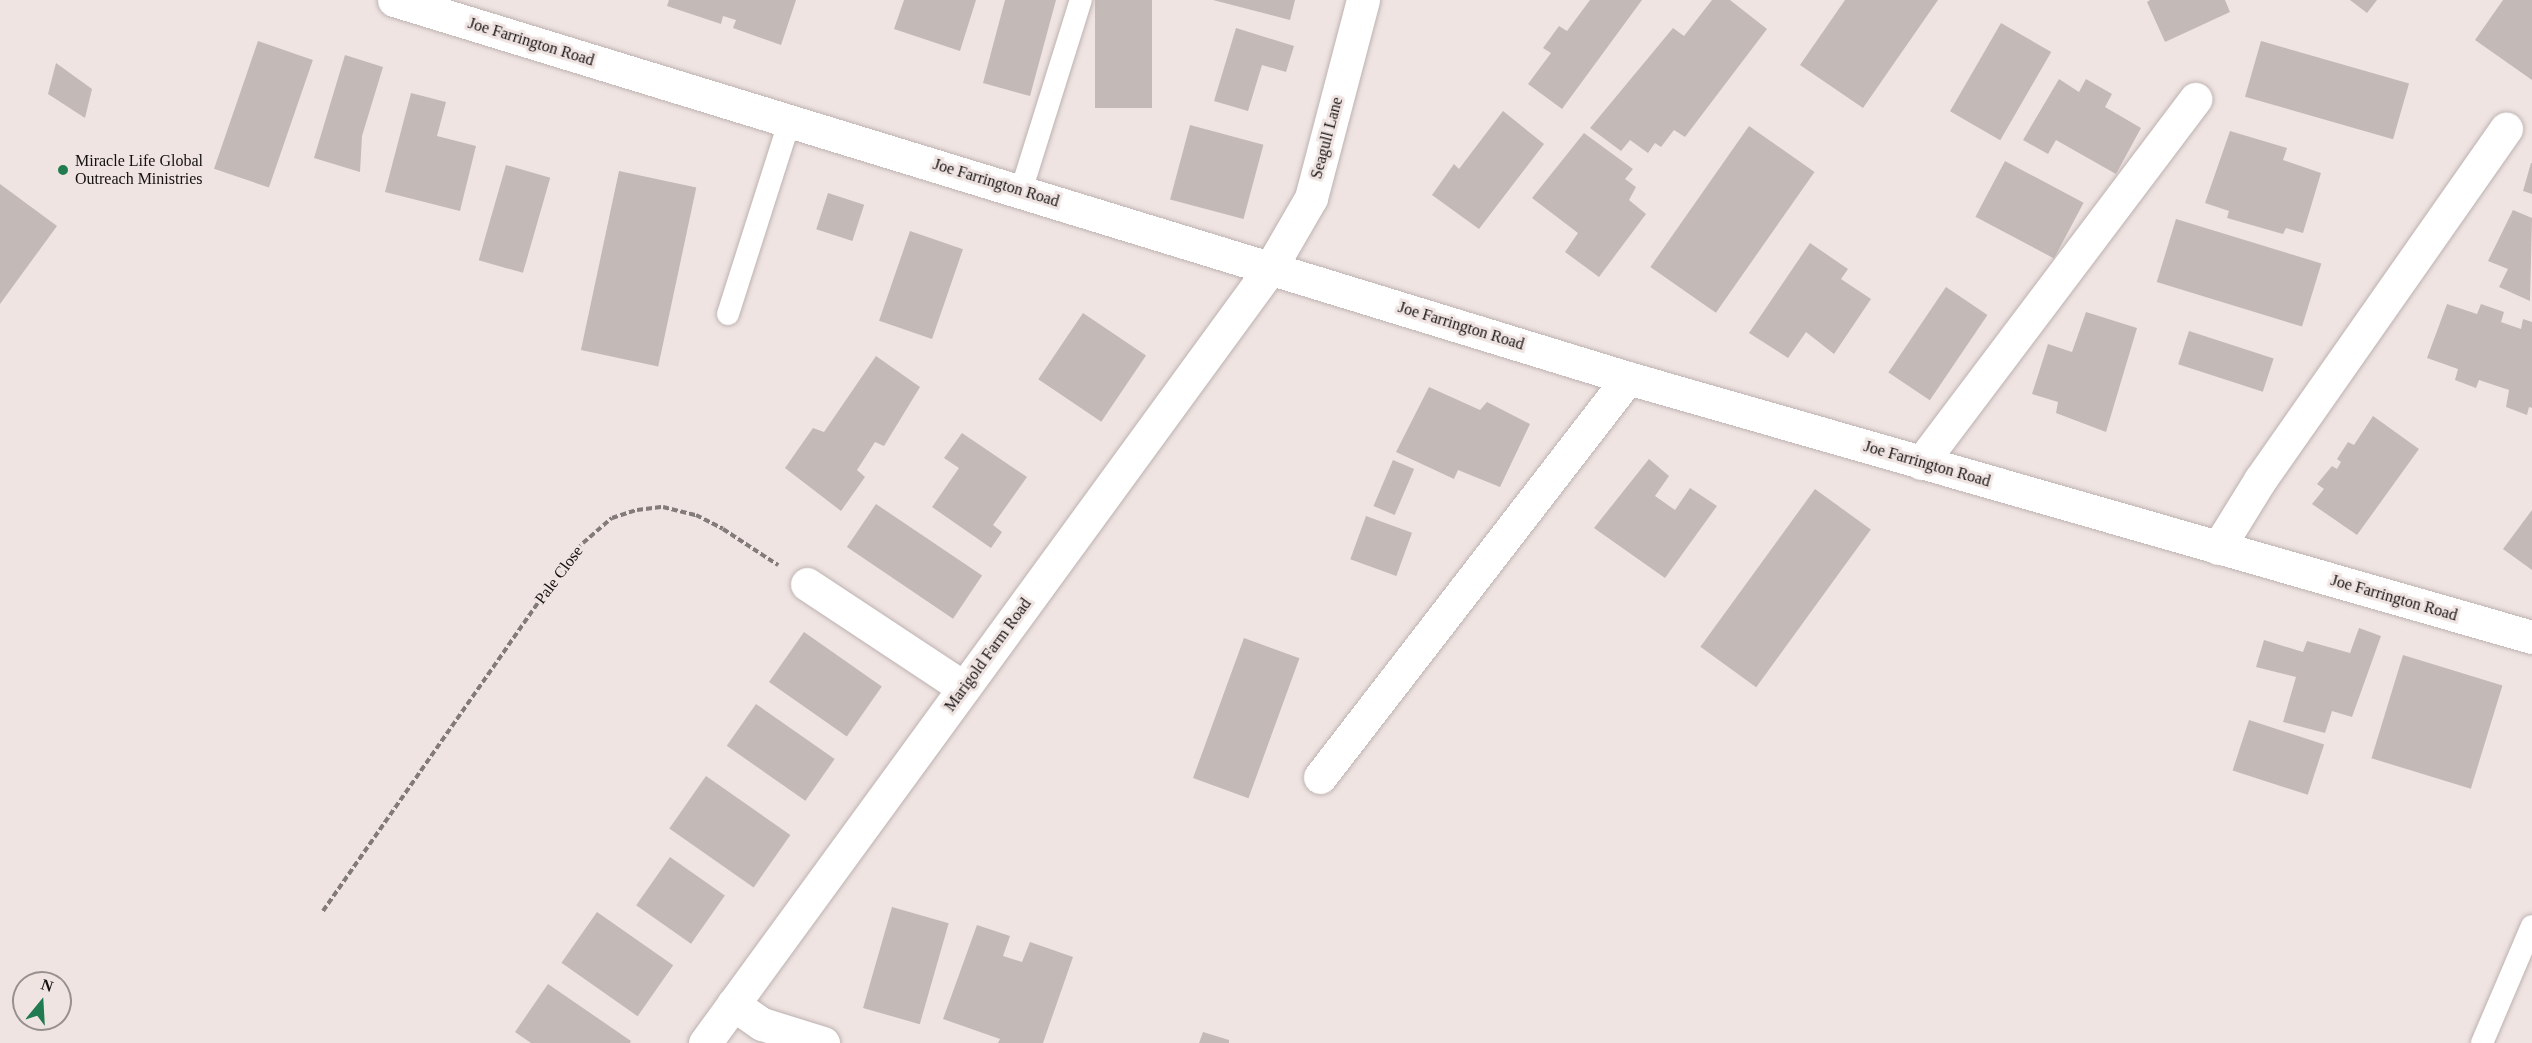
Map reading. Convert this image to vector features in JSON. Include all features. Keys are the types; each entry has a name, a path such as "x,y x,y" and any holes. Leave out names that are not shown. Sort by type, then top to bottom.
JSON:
{"street":[{"name":"Joe Farrington Road","path":"394,0 1628,378 2532,637"},
{"name":"Seagull Lane","path":"1271,267 1311,198 1363,0"},
{"path":"1921,463 2194,99"},
{"path":"2218,548 2260,480 2506,129"},
{"name":"Marigold Farm Road","path":"705,1043 1271,267"},
{"path":"1320,777 1628,378"},
{"path":"807,584 964,688"},
{"path":"733,1004 762,1024 823,1043"}],"lane":[{"path":"1021,191 1081,0"},
{"path":"728,314 790,120"},
{"path":"2482,1043 2532,926"}],"path":[{"name":"Pale Close","path":"323,911 560,571 583,543 612,518 637,510 663,507 696,515 723,529 807,584"}],"building":[{"path":"669,0 796,0 781,45 733,28 736,20 723,16 721,24 667,6"},
{"path":"904,0 976,0 960,51 894,29"},
{"path":"1005,0 1056,0 1030,96 983,83"},
{"path":"1095,0 1152,0 1152,108 1095,108"},
{"path":"1213,0 1295,0 1290,20"},
{"path":"1590,0 1642,0 1562,109 1528,84 1551,53 1543,48 1559,26 1567,31"},
{"path":"1712,0 1730,0 1767,29 1685,137 1674,130 1661,147 1655,143 1648,153 1630,140 1621,151 1590,128 1673,28 1684,36"},
{"path":"1845,0 1938,0 1863,108 1800,65"},
{"path":"2150,0 2225,0 2230,12 2165,42 2147,2"},
{"path":"2350,0 2377,0 2367,13"},
{"path":"2503,0 2532,0 2532,80 2475,40"},
{"path":"2001,23 2051,52 2000,140 1950,111"},
{"path":"1236,28 1294,46 1286,72 1262,65 1248,111 1214,101"},
{"path":"258,41 313,60 269,188 214,169"},
{"path":"2261,41 2409,83 2393,139 2245,97"},
{"path":"345,55 383,67 362,136 360,172 314,158"},
{"path":"56,63 92,89 85,118 48,94"},
{"path":"2059,79 2079,92 2086,79 2112,94 2105,107 2141,128 2116,174 2056,140 2048,154 2023,140"},
{"path":"411,93 446,102 437,136 476,146 460,211 385,192"},
{"path":"1503,111 1544,144 1479,229 1432,195 1454,164 1459,169"},
{"path":"1190,125 1263,145 1243,219 1170,199"},
{"path":"1749,126 1815,172 1716,313 1650,267"},
{"path":"2230,131 2287,148 2283,160 2321,173 2303,233 2286,228 2283,234 2227,218 2229,211 2205,203"},
{"path":"1584,133 1633,169 1625,179 1636,187 1629,200 1646,214 1599,277 1565,252 1578,233 1532,198"},
{"path":"2005,161 2084,203 2054,258 1975,217"},
{"path":"2532,163 2532,194 2523,191"},
{"path":"506,165 550,178 523,273 479,260"},
{"path":"619,171 696,187 658,366 581,350"},
{"path":"0,184 57,226 0,304"},
{"path":"828,193 864,205 852,241 816,229"},
{"path":"2513,210 2532,218 2530,301 2499,287 2508,269 2488,261"},
{"path":"2176,219 2321,263 2302,327 2157,282"},
{"path":"910,231 963,249 932,339 879,321"},
{"path":"1810,243 1848,269 1841,279 1871,299 1834,354 1806,332 1788,358 1749,333"},
{"path":"1946,287 1987,315 1930,400 1888,372"},
{"path":"2447,304 2477,314 2481,304 2504,312 2501,322 2521,329 2523,319 2532,322 2532,408 2529,407 2527,415 2506,407 2509,390 2479,380 2476,388 2455,380 2458,369 2427,358"},
{"path":"2086,312 2137,328 2106,432 2056,413 2058,402 2032,394 2048,344 2072,352"},
{"path":"1083,313 1146,355 1101,422 1038,379"},
{"path":"2189,331 2274,359 2263,392 2178,364"},
{"path":"876,356 920,387 884,446 875,442 857,470 865,477 841,511 785,468 813,428 824,432"},
{"path":"1429,387 1480,410 1487,402 1530,424 1500,487 1458,470 1454,479 1396,452"},
{"path":"2373,416 2419,449 2357,535 2312,504 2324,489 2317,484 2332,466 2337,469 2341,462 2337,459 2348,442 2354,445"},
{"path":"962,433 1027,477 993,525 1002,532 991,548 932,507 959,468 944,458"},
{"path":"1649,459 1669,476 1655,496 1675,510 1690,488 1717,506 1665,578 1594,528"},
{"path":"1393,460 1414,469 1395,515 1373,506"},
{"path":"1815,489 1871,530 1756,687 1700,647"},
{"path":"876,504 982,576 953,619 847,547"},
{"path":"2532,510 2532,570 2503,549"},
{"path":"1366,516 1412,533 1396,576 1350,559"},
{"path":"2359,628 2381,636 2352,717 2332,711 2325,733 2283,722 2296,677 2256,667 2264,640 2303,652 2307,641 2350,653"},
{"path":"804,632 882,686 847,736 769,682"},
{"path":"1244,638 1299,658 1248,798 1193,778"},
{"path":"2403,655 2502,685 2471,789 2371,758"},
{"path":"756,704 835,759 805,801 727,746"},
{"path":"2249,720 2324,744 2308,795 2233,770"},
{"path":"706,776 790,835 754,888 669,828"},
{"path":"670,857 725,895 691,944 636,905"},
{"path":"892,907 949,923 920,1024 863,1008"},
{"path":"597,912 673,965 638,1016 561,963"},
{"path":"977,925 1010,936 1003,956 1022,962 1030,942 1073,957 1043,1043 998,1043 1000,1039 943,1019"},
{"path":"548,984 631,1041 630,1043 531,1043 515,1032"},
{"path":"1203,1032 1229,1040 1229,1043 1199,1043"}],"place":[{"name":"Miracle Life Global Outreach Ministries","path":"63,170"}]}
